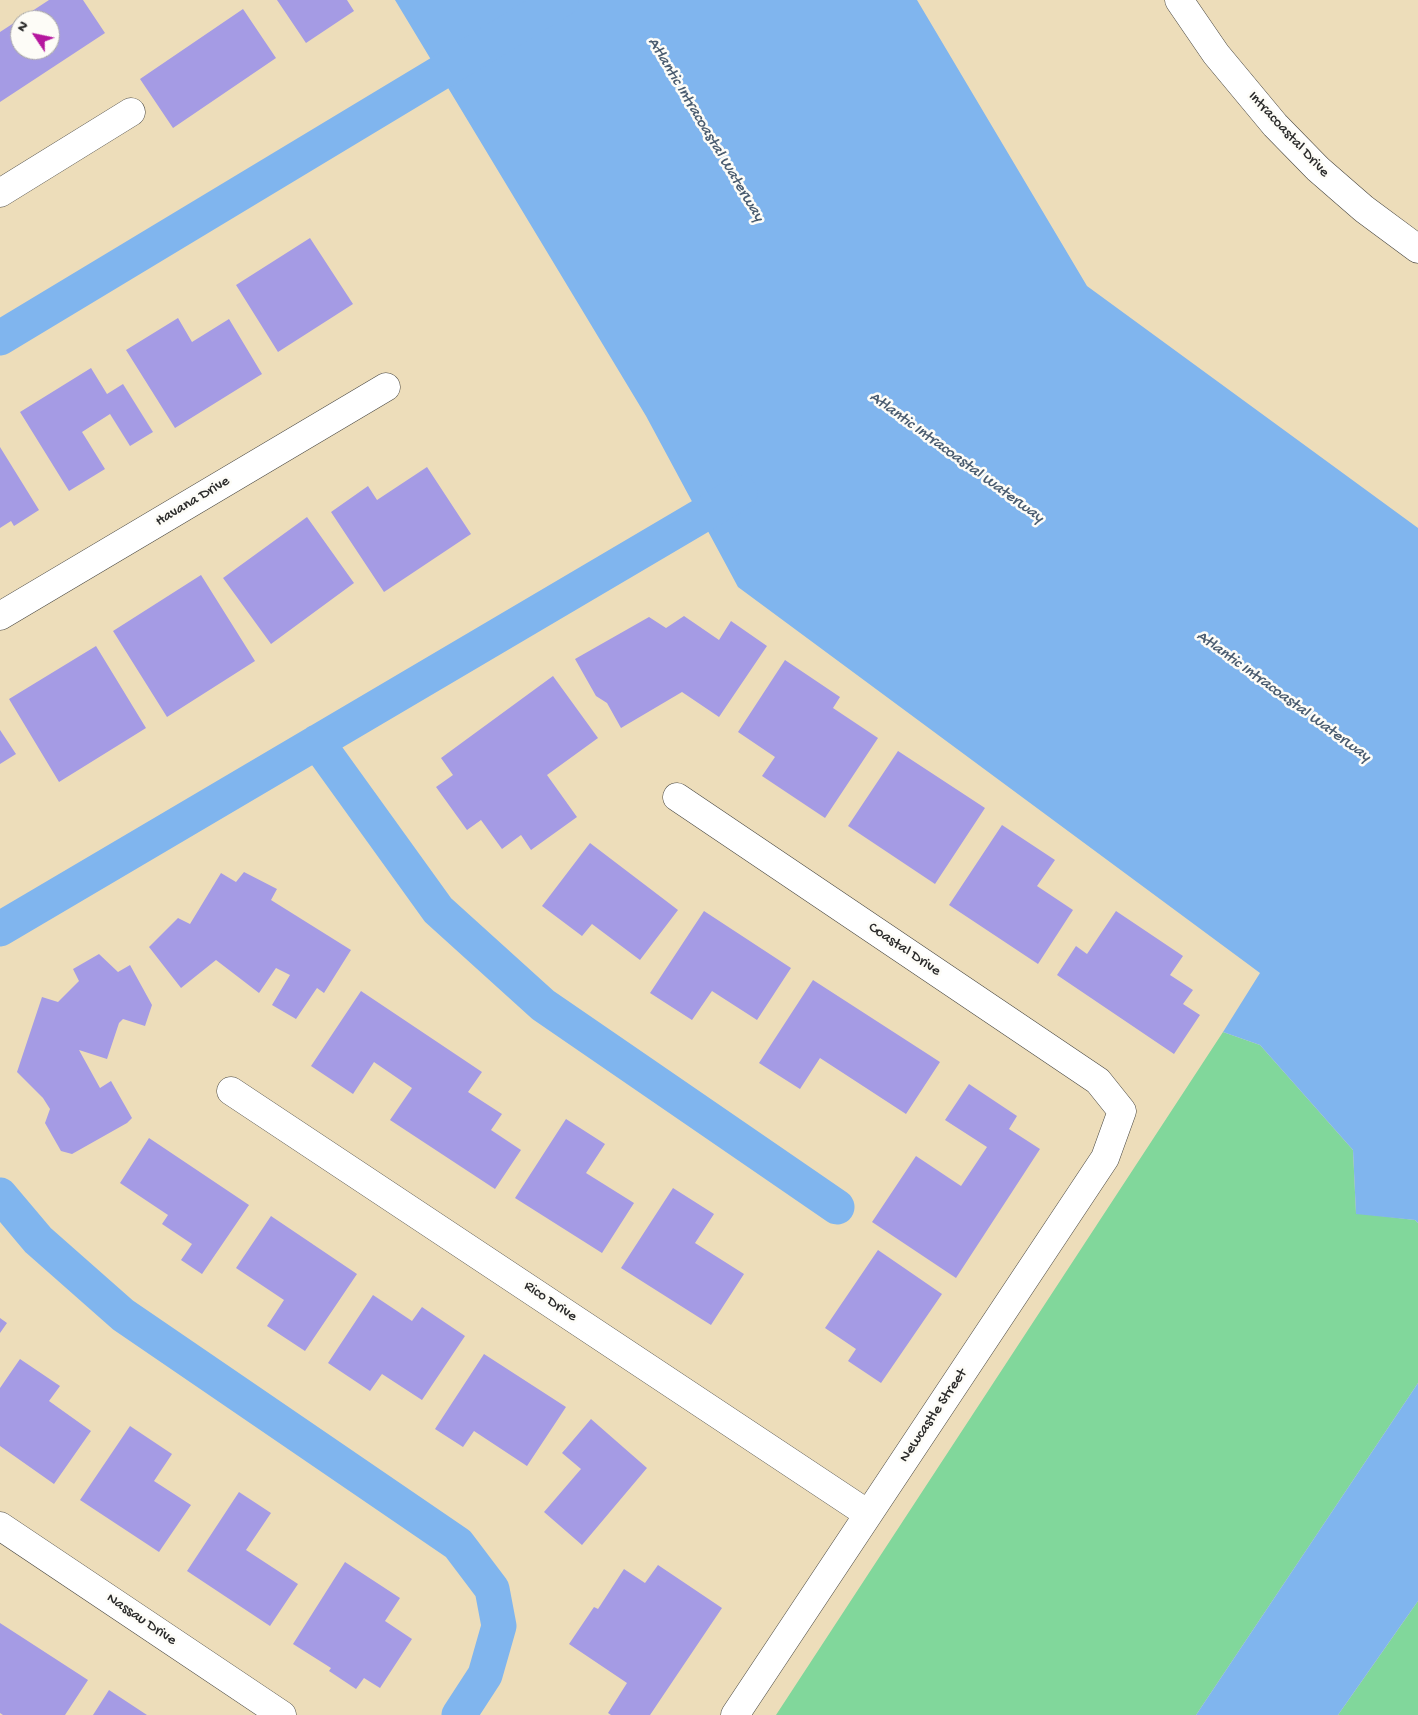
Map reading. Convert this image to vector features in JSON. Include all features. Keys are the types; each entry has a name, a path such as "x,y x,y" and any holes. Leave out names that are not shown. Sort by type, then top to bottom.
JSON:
{"street":[{"name":"Intracoastal Drive","path":"1179,0 1216,54 1275,125 1318,169 1364,209 1418,249"},
{"path":"0,193 131,112"},
{"name":"Havana Drive","path":"0,616 386,387"},
{"name":"Coastal Drive","path":"677,797 1098,1081 1122,1112"},
{"name":"Rico Drive","path":"231,1091 868,1514"},
{"name":"Newcastle Street","path":"735,1715 1105,1158 1122,1112"},
{"name":"Nassau Drive","path":"0,1526 282,1715"}],"green space":[{"path":"1223,1032 1260,1045 1353,1150 1356,1213 1415,1220 1418,1223 1418,1383 1196,1715 776,1715"},
{"path":"1418,1601 1418,1715 1338,1715"}],"water":[{"name":"Atlantic Intracoastal Waterway","path":"395,0 917,0 1087,286 1418,528 1418,1223 1415,1220 1356,1214 1353,1150 1260,1045 1223,1032 1260,973 738,587 646,416"},
{"path":"1418,1383 1418,1601 1338,1715 1196,1715"}],"building":[{"path":"49,0 83,0 105,33 0,102 0,32 10,25 10,60 60,60 60,10 34,10"},
{"path":"277,0 347,0 354,11 306,43"},
{"path":"243,9 276,58 173,128 140,79"},
{"path":"310,238 353,304 278,352 236,285"},
{"path":"178,318 192,342 229,319 262,374 175,428 126,350"},
{"path":"91,368 107,394 123,384 153,432 130,446 110,414 82,432 105,469 69,491 20,412"},
{"path":"0,447 39,510 14,526 11,521 0,528"},
{"path":"427,467 471,534 384,592 331,512 368,486 377,500"},
{"path":"307,517 354,583 271,644 223,578"},
{"path":"201,575 255,661 167,717 113,631"},
{"path":"684,616 719,640 731,621 767,646 719,717 682,692 621,728 607,703 596,696 575,659 649,617 666,628"},
{"path":"96,646 146,728 59,782 9,699"},
{"path":"785,660 840,697 833,708 878,738 825,818 762,776 775,757 738,732"},
{"path":"553,676 598,738 547,775 577,817 531,850 521,835 502,849 481,820 467,830 436,787 453,775 441,758"},
{"path":"0,730 16,754 0,764"},
{"path":"898,751 985,808 935,884 848,826"},
{"path":"1002,825 1055,860 1037,886 1073,910 1038,964 949,905"},
{"path":"590,843 678,910 640,960 592,924 582,936 542,906"},
{"path":"244,872 277,889 271,900 351,950 324,993 317,988 296,1019 272,1005 290,975 276,968 259,993 216,960 181,988 149,947 178,918 190,924 221,873 236,882"},
{"path":"704,911 791,968 757,1020 712,991 692,1020 650,993"},
{"path":"1116,911 1183,956 1170,975 1193,990 1183,1004 1200,1015 1174,1054 1057,975 1076,946 1087,954"},
{"path":"99,954 118,972 130,965 152,1005 145,1026 123,1019 119,1023 107,1059 79,1050 100,1088 111,1081 132,1118 127,1123 72,1154 61,1151 45,1123 50,1109 43,1098 17,1072 42,997 58,1002 79,981 73,969"},
{"path":"813,980 940,1062 906,1114 820,1058 800,1089 759,1063"},
{"path":"361,991 482,1072 468,1092 502,1114 491,1130 521,1150 495,1189 390,1120 412,1088 374,1062 353,1094 311,1066"},
{"path":"969,1084 1017,1116 1009,1129 1040,1149 956,1278 872,1222 916,1156 961,1186 987,1147 945,1120"},
{"path":"566,1119 605,1144 586,1173 634,1203 602,1253 515,1198"},
{"path":"149,1138 249,1205 202,1274 181,1260 192,1244 162,1224 168,1215 120,1183"},
{"path":"673,1188 714,1214 695,1243 744,1274 711,1325 621,1268"},
{"path":"271,1216 357,1274 305,1351 267,1326 284,1300 236,1268"},
{"path":"878,1250 942,1294 881,1383 848,1361 856,1349 825,1328"},
{"path":"373,1295 412,1321 422,1307 465,1336 422,1400 382,1374 370,1391 328,1363"},
{"path":"0,1318 7,1323 0,1333"},
{"path":"484,1354 566,1407 527,1466 474,1431 463,1447 435,1429"},
{"path":"20,1359 60,1386 49,1401 91,1431 54,1484 0,1446 0,1388"},
{"path":"591,1419 647,1468 582,1545 544,1512 581,1469 562,1453"},
{"path":"130,1426 172,1454 154,1481 191,1505 159,1552 80,1500"},
{"path":"239,1492 271,1513 246,1550 298,1584 270,1626 187,1571"},
{"path":"345,1562 400,1598 385,1621 412,1639 380,1688 364,1678 356,1689 329,1671 331,1668 293,1644"},
{"path":"658,1565 722,1608 650,1715 611,1715 608,1713 627,1683 569,1644 594,1607 598,1609 624,1569 645,1583"},
{"path":"0,1623 88,1680 65,1715 3,1715 0,1713"},
{"path":"109,1690 147,1715 93,1715"}],"waterway":[{"path":"0,338 561,0"},
{"path":"0,929 740,493"},
{"path":"317,742 438,910 543,1005 837,1207"},
{"path":"0,1195 38,1240 123,1315 458,1544 492,1589 499,1626 485,1675 459,1715"}]}
